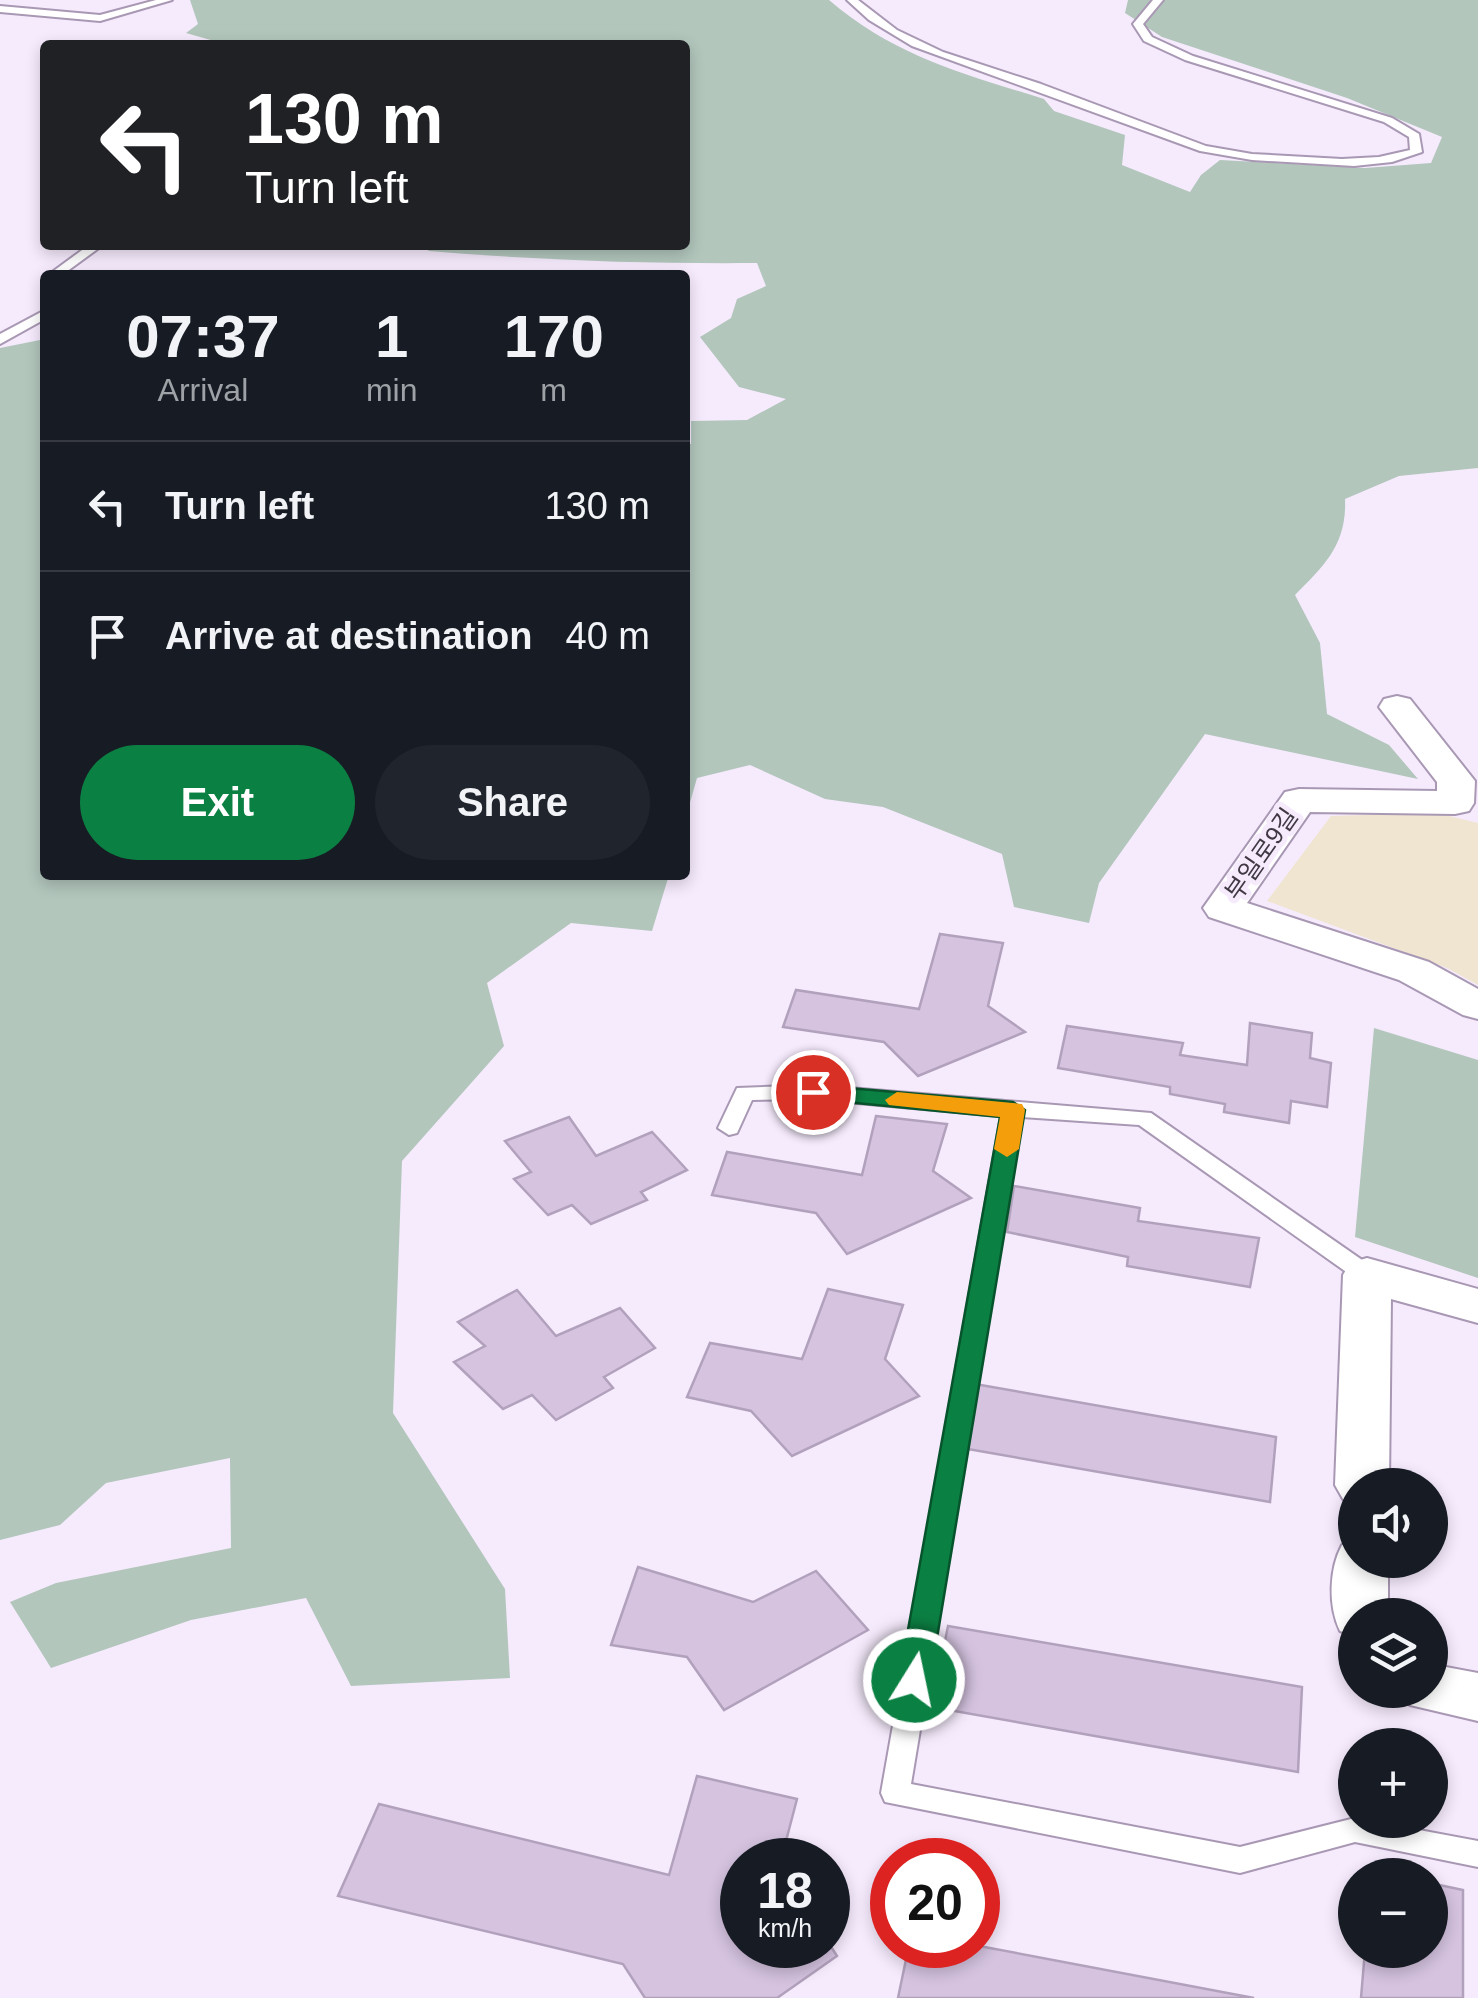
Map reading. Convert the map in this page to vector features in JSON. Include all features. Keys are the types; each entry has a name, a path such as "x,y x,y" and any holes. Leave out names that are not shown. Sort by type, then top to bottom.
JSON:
{"street":[{"name":"부일로9길","path":"1397,707 1456,781 1455,804 1299,800 1223,908 1414,971 1478,1006"},
{"path":"1362,1468 1367,1275 1478,1306"},
{"path":"1448,1692 1478,1698"}],"lane":[{"path":"0,8 13,0"},
{"path":"0,8 100,18 167,0"},
{"path":"852,0 872,21 928,50 984,72 1034,85 1190,145 1236,155 1335,162 1397,159 1416,152 1415,136 1388,120 1189,58 1148,40 1138,24 1158,0"},
{"path":"61,270 90,250"},
{"path":"0,340 40,317"},
{"path":"729,1128 744,1092 813,1092 1144,1118 1367,1275"},
{"path":"1013,1110 895,1794 1240,1860 1356,1830 1478,1854"}],"shaded area":[{"path":"1437,813 1478,823 1478,985 1447,968 1267,901 1331,816"}],"green space":[{"path":"190,0 829,0 904,49 1044,99 1054,111 1125,135 1122,165 1190,192 1201,175 1220,160 1365,168 1431,163 1442,137 1347,98 1162,37 1125,13 1128,0 1478,0 1478,468 1399,476 1345,499 1342,529 1332,553 1295,595 1320,643 1327,714 1389,745 1418,779 1205,734 1099,883 1089,923 1014,907 1002,854 883,807 825,799 750,765 697,778 690,802 691,421 747,420 786,399 739,387 700,337 731,318 737,299 766,286 757,263 552,259 428,250 690,250 690,40 210,40 186,33 198,24"},
{"path":"40,340 40,880 667,880 652,931 571,923 487,983 504,1046 402,1161 393,1413 505,1589 510,1678 351,1686 306,1598 191,1620 51,1668 10,1602 56,1583 231,1548 230,1458 106,1483 60,1525 0,1540 0,348"},
{"path":"1374,1028 1478,1060 1478,1278 1355,1237"}],"building":[{"path":"940,934 1003,943 988,1006 1025,1032 918,1076 884,1042 783,1027 796,990 919,1009"},
{"path":"1250,1023 1312,1033 1310,1058 1331,1063 1327,1107 1291,1101 1289,1123 1224,1112 1225,1104 1170,1094 1170,1087 1058,1068 1067,1026 1183,1043 1180,1055 1247,1065"},
{"path":"876,1116 947,1124 933,1171 971,1198 847,1254 816,1213 712,1195 727,1152 862,1175"},
{"path":"569,1117 596,1156 652,1132 687,1170 641,1192 647,1200 591,1224 572,1205 548,1215 514,1179 531,1172 505,1141"},
{"path":"1014,1186 1140,1208 1138,1221 1259,1238 1250,1287 1127,1266 1128,1257 1007,1232"},
{"path":"828,1289 903,1305 885,1359 919,1396 792,1456 751,1411 687,1397 710,1343 802,1359"},
{"path":"517,1290 556,1336 620,1308 655,1348 604,1377 613,1388 556,1420 532,1395 503,1409 454,1362 485,1346 458,1322"},
{"path":"975,1384 1276,1437 1270,1502 962,1448"},
{"path":"638,1567 753,1602 816,1571 868,1630 724,1710 687,1657 611,1645"},
{"path":"948,1626 1302,1687 1298,1772 932,1707"},
{"path":"697,1776 797,1799 787,1838 720,1838 720,1968 820,1968 777,1998 645,1998 623,1964 338,1896 379,1804 669,1875"},
{"path":"1448,1887 1463,1890 1463,1998 1361,1998 1364,1968 1448,1968"},
{"path":"1000,1950 1254,1998 898,1998 904,1968 1000,1968"}],"slow traffic":[{"path":"897,1100 1013,1110 1007,1149"}],"route":[{"path":"813,1092 1013,1110 914,1680"}]}
